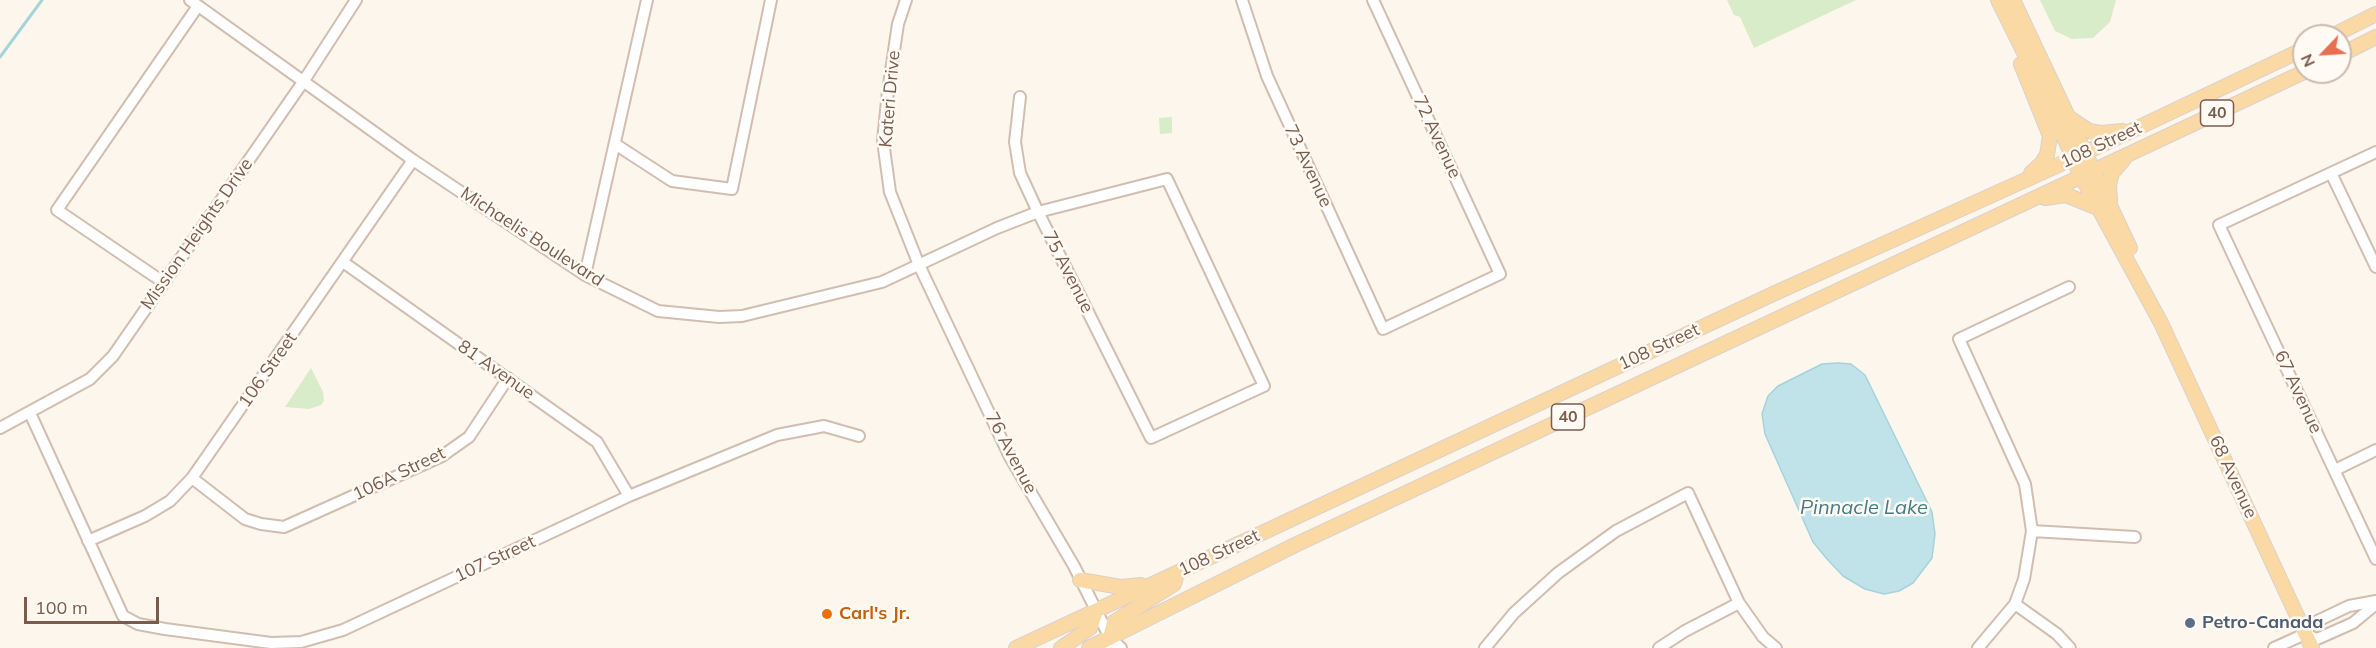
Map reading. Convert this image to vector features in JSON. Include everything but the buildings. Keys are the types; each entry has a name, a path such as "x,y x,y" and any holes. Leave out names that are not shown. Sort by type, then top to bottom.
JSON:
{"main road":[{"name":"68 Avenue","path":"1997,0 2080,155"},
{"path":"1997,0 2050,136 2047,155 2041,165 2020,183"},
{"name":"68 Avenue","path":"2013,0 2070,118 2087,173 2143,274 2153,306 2312,648"},
{"path":"2352,26 2376,14"},
{"path":"2352,49 2376,37"},
{"name":"108 Street","path":"1016,648 1773,294 2020,183 2292,55"},
{"name":"108 Street","path":"1089,648 1110,643 1295,545 2292,78"},
{"path":"2070,118 2089,131 2101,133 2136,129"},
{"path":"2029,201 2066,195 2105,209 2112,173 2129,154"},
{"path":"1080,580 1121,587 1136,586 1177,573"},
{"path":"1110,643 1114,622 1174,584 1177,573"},
{"path":"1061,648 1090,628 1096,611"}],"street":[{"name":"Mission Heights Drive","path":"0,428 90,379 113,356 303,82 356,0"},
{"path":"585,275 647,0"},
{"path":"615,144 672,181 732,189 771,0"},
{"name":"Kateri Drive","path":"906,0 898,24 883,141 890,192 919,265"},
{"name":"73 Avenue","path":"1242,0 1267,76 1383,329 1500,274"},
{"name":"72 Avenue","path":"1373,0 1500,274"},
{"name":"Michaelis Boulevard","path":"194,3 413,159 585,275 658,311 742,316 882,282 919,265"},
{"path":"164,282 57,210 194,3"},
{"name":"75 Avenue","path":"1020,97 1015,142 1020,173 1038,212 1151,438 1264,386 1167,179 1038,212"},
{"path":"2376,152 2331,173 2376,267"},
{"name":"106 Street","path":"88,541 145,516 170,501 192,478 413,159"},
{"name":"67 Avenue","path":"2331,173 2219,225 2376,559"},
{"path":"919,265 996,228 1038,212"},
{"name":"81 Avenue","path":"343,262 597,442 629,496"},
{"name":"76 Avenue","path":"919,265 1010,457 1080,580 1110,643"},
{"path":"1978,648 1993,634 2015,604 2024,579 2032,531 2025,484 1959,339 2069,287"},
{"name":"106A Street","path":"192,478 245,519 284,527 442,456 469,437 508,378"},
{"path":"30,413 88,541"},
{"name":"107 Street","path":"88,541 123,616 138,624 271,643 301,642 343,630 629,496 777,435 824,426 859,436"},
{"path":"2335,470 2376,450"},
{"path":"1485,648 1514,613 1558,573 1616,531 1688,493 1739,603 1763,637 1776,648"},
{"path":"2032,531 2135,537"},
{"path":"1659,648 1685,631 1739,603"},
{"path":"2305,634 2317,639 2353,623 2376,603"},
{"path":"2274,648 2305,634 2311,624 2349,606 2376,603"},
{"path":"2015,604 2057,634 2070,648"},
{"path":"1110,643 1121,648"}],"green space":[{"path":"1727,0 1856,0 1754,48 1740,17 1734,15"},
{"path":"2040,0 2116,0 2110,22 2093,38 2072,39 2055,31"},
{"path":"1172,117 1172,133 1160,134 1159,118"},
{"path":"311,368 323,392 324,401 321,405 309,409 285,407"}],"water":[{"name":"Pinnacle Lake","path":"1822,364 1851,364 1865,375 1932,512 1935,534 1932,558 1913,583 1899,591 1884,594 1865,589 1843,576 1827,559 1813,542 1765,434 1762,414 1768,396 1778,386"}],"waterway":[{"path":"0,57 42,0"}],"place":[{"name":"Carl's Jr.","path":"827,614"},
{"name":"Petro-Canada","path":"2190,623"}]}
